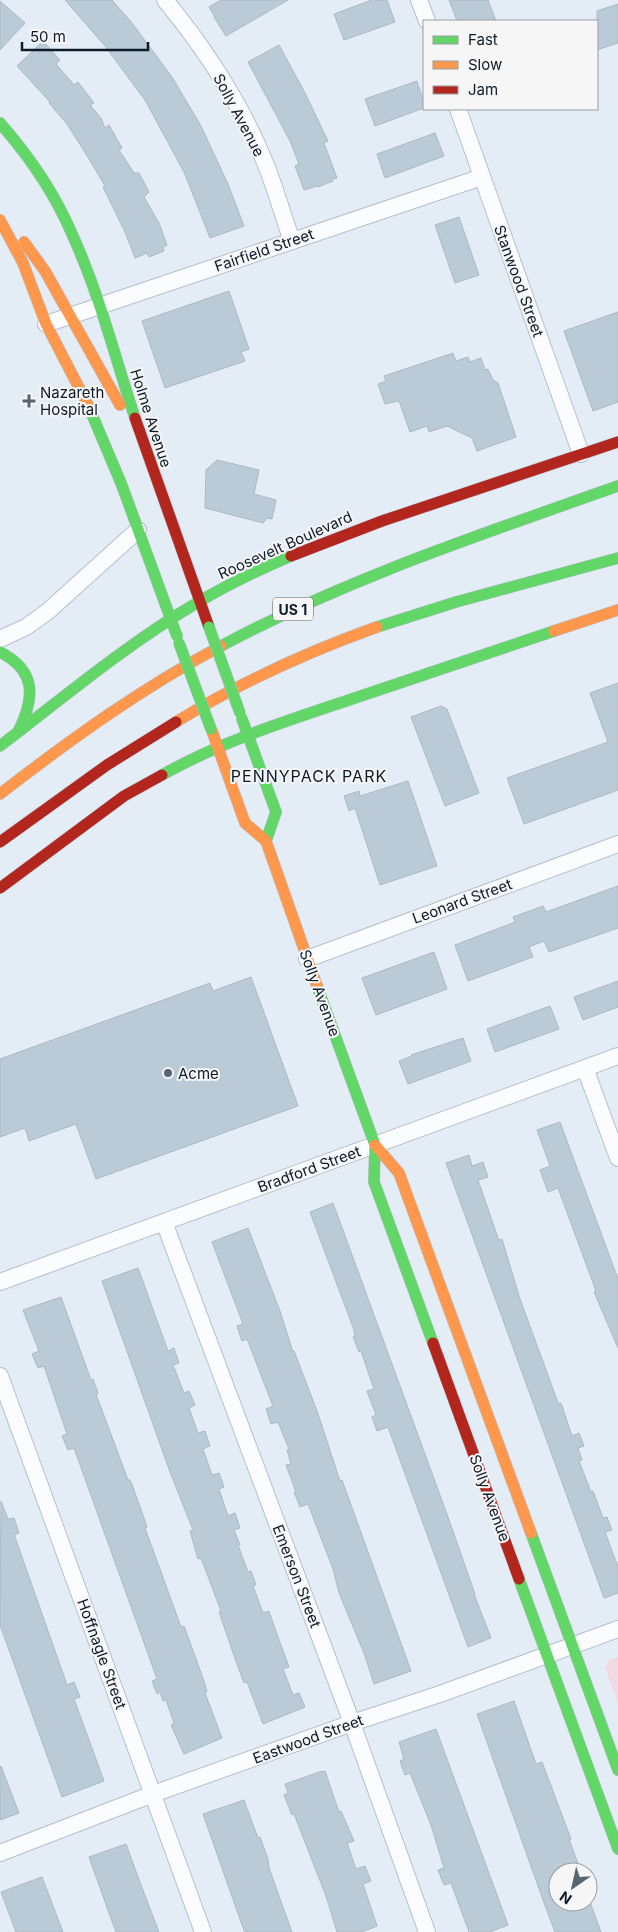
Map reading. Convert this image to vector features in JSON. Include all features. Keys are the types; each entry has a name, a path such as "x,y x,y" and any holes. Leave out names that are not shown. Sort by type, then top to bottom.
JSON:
{"main road":[{"name":"Holme Avenue","path":"0,123 20,146 57,204 72,233 99,306 144,448 248,736"},
{"path":"0,215 28,246 45,271 144,448"},
{"path":"0,220 23,263 46,324 99,431 121,483 245,823 266,841 276,812 248,736"},
{"name":"Roosevelt Boulevard","path":"0,746 171,619 278,561 357,529 618,442"},
{"name":"US 1","path":"0,794 130,699 238,636 292,609 404,561 618,486"},
{"path":"0,842 85,778 140,742 189,713 299,658 355,635 422,612 618,558"},
{"path":"0,888 124,796 181,764 248,736 316,711 618,610"},
{"path":"0,652 22,668 30,687 29,710 18,733"},
{"name":"Solly Avenue","path":"266,841 375,1145 399,1174 618,1770"},
{"name":"Solly Avenue","path":"375,1145 374,1182 618,1849"}],"street":[{"name":"Solly Avenue","path":"165,0 222,78 244,118 266,165 292,241"},
{"path":"419,0 427,20"},
{"name":"Stanwood Street","path":"458,110 581,454"},
{"name":"Fairfield Street","path":"46,324 482,178"},
{"path":"0,639 26,627 47,612 138,530"},
{"name":"Leonard Street","path":"307,959 618,844"},
{"name":"Bradford Street","path":"0,1282 618,1056"},
{"path":"585,1068 618,1158"},
{"name":"Emerson Street","path":"164,1222 352,1723 427,1932"},
{"name":"Hoffnagle Street","path":"0,1376 204,1932"},
{"name":"Eastwood Street","path":"0,1853 153,1794 352,1723 440,1694 618,1629"}],"shaded area":[{"path":"618,1657 618,1703 605,1668 609,1660"}],"building":[{"path":"65,0 112,0 132,23 172,77 201,126 228,184 244,226 210,238 184,172 145,100 105,46"},
{"path":"221,0 288,0 226,36 209,7"},
{"path":"372,0 387,0 395,22 344,40 334,14"},
{"path":"449,0 488,0 496,20 457,20"},
{"path":"0,1 25,23 0,50"},
{"path":"618,4 618,43 598,50 598,20 597,11"},
{"path":"43,41 60,60 56,64 74,85 78,82 94,103 90,105 101,118 105,128 109,125 122,148 119,150 134,173 139,173 149,192 144,197 159,223 167,245 163,247 164,251 149,257 147,253 135,258 125,232 103,187 105,186 86,154 50,102 17,66"},
{"path":"279,45 328,141 324,143 337,178 318,187 304,190 295,166 299,164 290,141 248,62"},
{"path":"417,81 423,100 423,108 375,126 365,99"},
{"path":"435,133 444,156 385,178 377,154"},
{"path":"459,217 479,275 455,283 435,225"},
{"path":"229,291 249,349 241,352 245,361 165,388 142,321"},
{"path":"618,312 618,402 593,411 564,331"},
{"path":"453,353 456,361 468,357 470,362 481,358 485,370 488,369 493,380 498,383 516,437 477,451 472,438 447,426 429,432 427,426 410,432 399,401 385,404 378,384 386,381 384,376"},
{"path":"217,460 259,470 254,494 276,500 272,519 267,518 263,523 205,508 206,470"},
{"path":"618,683 618,790 524,824 507,778 608,742 590,693"},
{"path":"441,706 447,709 479,793 445,806 411,717"},
{"path":"408,781 437,866 380,885 355,808 349,811 344,796 359,791 360,796"},
{"path":"618,886 618,928 549,952 544,941 529,947 533,957 468,981 455,945 515,922 513,917 543,906 546,912"},
{"path":"434,952 447,989 376,1015 362,978"},
{"path":"251,977 298,1106 96,1179 76,1124 29,1141 25,1128 0,1137 0,1059 210,983 213,991"},
{"path":"618,981 618,1007 583,1020 574,997"},
{"path":"550,1006 559,1029 495,1052 487,1029"},
{"path":"463,1038 471,1061 408,1084 399,1061 411,1055"},
{"path":"560,1122 618,1279 618,1348 594,1292 596,1291 558,1188 548,1192 540,1170 550,1166 537,1130"},
{"path":"469,1155 472,1166 483,1162 488,1177 478,1180 498,1238 502,1239 520,1299 557,1400 559,1404 561,1403 572,1436 579,1433 584,1446 578,1448 582,1460 579,1461 591,1492 593,1491 603,1518 607,1517 612,1530 605,1532 618,1567 618,1593 604,1598 446,1163"},
{"path":"333,1203 491,1638 468,1647 388,1427 377,1431 372,1417 376,1415 367,1391 374,1389 361,1351 359,1352 353,1337 355,1337 354,1330 310,1212"},
{"path":"248,1228 280,1311 293,1352 317,1411 340,1481 342,1480 411,1671 374,1684 364,1653 339,1593 333,1569 308,1504 300,1507 294,1492 296,1492 286,1465 291,1464 287,1450 289,1449 278,1422 271,1424 266,1409 273,1406 247,1339 242,1341 237,1326 243,1324 212,1242"},
{"path":"138,1268 168,1351 174,1348 179,1363 173,1365 184,1393 189,1391 195,1405 189,1408 198,1433 205,1431 210,1446 203,1449 212,1475 219,1473 224,1487 219,1489 228,1516 235,1513 240,1528 234,1530 240,1545 238,1545 248,1572 251,1571 256,1585 253,1586 263,1613 269,1611 289,1667 283,1669 293,1695 299,1693 305,1707 263,1724 247,1682 244,1683 238,1667 219,1612 221,1611 201,1558 198,1559 190,1531 193,1530 170,1472 102,1281"},
{"path":"61,1297 91,1380 93,1379 98,1393 96,1394 128,1480 130,1480 133,1487 147,1527 145,1528 181,1627 184,1626 204,1681 207,1692 205,1693 222,1738 184,1754 171,1725 174,1723 166,1700 163,1701 160,1692 157,1694 152,1681 157,1679 74,1448 68,1450 62,1436 67,1434 44,1366 38,1368 32,1354 39,1351 23,1310"},
{"path":"1,1501 8,1519 14,1518 19,1533 14,1535 67,1685 74,1682 80,1697 74,1699 104,1781 62,1797 0,1625"},
{"path":"514,1701 536,1764 542,1762 571,1839 569,1839 577,1862 548,1862 548,1912 594,1912 601,1932 555,1932 477,1714"},
{"path":"436,1729 508,1925 490,1932 469,1932 451,1883 444,1885 438,1870 444,1868 431,1825 410,1773 405,1775 400,1761 404,1759 399,1742"},
{"path":"0,1767 19,1813 0,1820"},
{"path":"325,1771 339,1812 341,1811 354,1841 347,1843 356,1869 365,1866 371,1881 363,1884 377,1926 362,1932 337,1932 326,1896 294,1814 292,1815 284,1795 288,1793 285,1784"},
{"path":"244,1800 268,1859 269,1868 292,1932 245,1932 242,1925 203,1814"},
{"path":"126,1844 159,1932 116,1932 89,1857"},
{"path":"42,1877 63,1932 16,1932 1,1892"}],"traffic: fast":[{"path":"0,123 21,149 58,204 82,256 99,302 135,418"},
{"path":"88,405 121,483 177,636"},
{"path":"221,646 318,599 416,558 618,486"},
{"path":"0,746 96,672 169,620 206,597 291,556"},
{"path":"377,627 456,602 618,558"},
{"path":"209,627 240,713"},
{"path":"162,775 207,752 254,733 554,631"},
{"path":"179,643 211,729"},
{"path":"0,652 12,659 21,668 29,686 28,708 18,732"},
{"path":"242,719 276,812 266,841"},
{"path":"317,986 375,1145 374,1182 433,1343"},
{"path":"531,1533 618,1770"},
{"path":"519,1579 618,1849"}],"traffic: slow":[{"path":"0,220 23,263 46,324 88,405"},
{"path":"24,242 45,271 120,405"},
{"path":"554,631 618,610"},
{"path":"176,722 224,694 274,669 377,627"},
{"path":"0,794 108,715 163,679 221,646"},
{"path":"212,731 245,823 266,841 317,986"},
{"path":"375,1145 399,1173 531,1533"}],"traffic: jam":[{"path":"135,418 209,627"},
{"path":"291,556 382,521 618,442"},
{"path":"0,842 107,765 176,722"},
{"path":"0,888 124,796 162,775"},
{"path":"433,1343 519,1579"}],"place":[{"name":"Nazareth Hospital","path":"29,401"},
{"name":"Acme","path":"168,1073"}],"district":[{"name":"PENNYPACK PARK","path":"309,776"}]}
